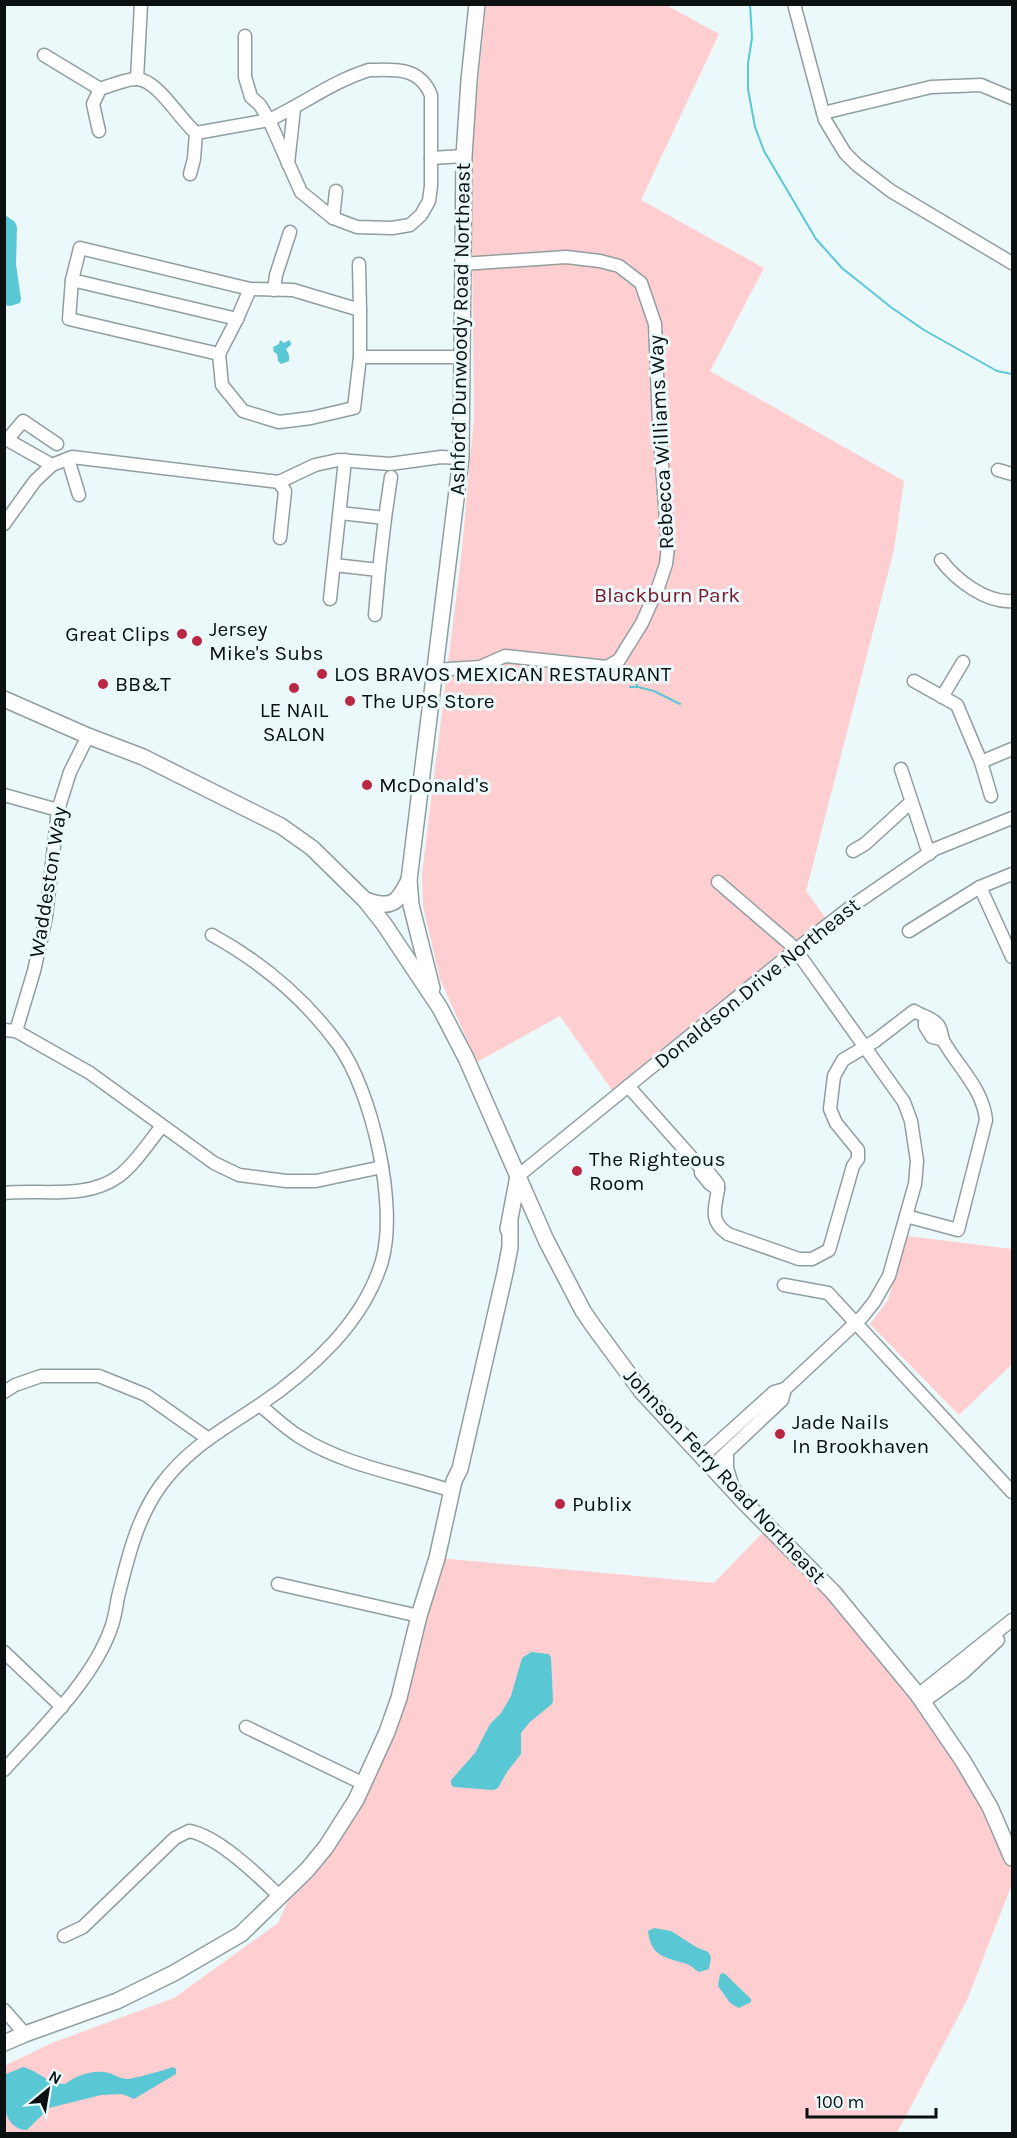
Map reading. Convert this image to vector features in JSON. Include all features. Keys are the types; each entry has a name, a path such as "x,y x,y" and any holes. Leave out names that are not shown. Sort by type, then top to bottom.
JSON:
{"main road":[{"name":"Ashford Dunwoody Road Northeast","path":"440,1008 427,974 411,905 409,880 461,458 464,156 477,4"},
{"path":"4,699 143,757 281,826 312,848 365,900 384,924 440,1008"},
{"path":"365,900 384,905 395,902 401,896 409,880"},
{"path":"384,924 396,933 418,936"},
{"name":"Johnson Ferry Road Northeast","path":"440,1008 466,1058 546,1240 584,1311 642,1392 734,1492 832,1592 920,1698 990,1806 1012,1858"},
{"path":"4,2043 117,2001 174,1973 241,1934 280,1897 326,1847 342,1825 364,1784 399,1698 419,1616 437,1558 453,1486 452,1467 481,1352 519,1176"}],"street":[{"path":"137,79 141,4"},
{"path":"794,4 823,113 836,141 857,165 891,191 1012,263"},
{"path":"196,133 268,120 294,109 345,78 369,70 406,71 416,75 426,84 431,95 429,201 421,215 410,225 392,228 357,227 333,218 301,192 268,120 260,105 251,97 245,77 245,36"},
{"path":"44,55 100,89 137,79 152,84 180,118 196,133"},
{"path":"823,113 931,87 981,85 1012,98"},
{"path":"99,131 93,104 100,89"},
{"path":"288,165 294,109"},
{"path":"190,174 196,133"},
{"path":"431,158 464,156"},
{"path":"333,218 336,191"},
{"path":"274,290 276,275 290,232"},
{"path":"219,354 69,319 72,280 80,248 250,288 293,290 360,310"},
{"name":"Rebecca Williams Way","path":"435,670 480,667 505,656 607,667 619,660 642,623 659,585 666,564 668,547 659,423 656,324 640,283 619,267 600,261 566,256 462,264"},
{"path":"250,288 219,354 222,385 243,411 279,422 311,418 354,408 360,357 358,264"},
{"path":"72,280 237,319"},
{"path":"360,357 462,357"},
{"path":"52,465 6,439 22,421 57,444"},
{"path":"4,524 34,481 52,465 72,457 279,482 315,465 338,460 390,464 441,457 461,458"},
{"path":"68,459 79,495"},
{"path":"330,599 345,460"},
{"path":"998,470 1012,474"},
{"path":"375,615 391,477"},
{"path":"279,482 285,491 280,538"},
{"path":"340,513 385,518"},
{"path":"941,560 950,572 975,590 1005,602 1012,602"},
{"path":"334,565 379,570"},
{"path":"942,697 963,662"},
{"path":"914,681 957,705 981,762 991,796"},
{"name":"Waddeston Way","path":"10,1031 34,971 46,917 58,810 70,771 88,736"},
{"path":"981,762 1012,749"},
{"path":"901,769 929,854"},
{"path":"4,795 58,810"},
{"path":"853,851 865,844 911,802"},
{"name":"Donaldson Drive Northeast","path":"519,1176 852,906 929,854 1012,818"},
{"path":"909,931 980,887 1012,874"},
{"path":"706,1462 774,1392 785,1389 874,1302 889,1276 915,1184 917,1161 911,1121 904,1102 795,950 718,882"},
{"path":"980,887 1012,957"},
{"path":"4,1770 62,1707 100,1653 112,1626 138,1523 150,1500 183,1459 207,1438 260,1405 313,1363 335,1341 357,1313 374,1282 382,1259 387,1230 387,1200 382,1167 366,1105 340,1047 316,1016 284,984 237,948 212,935"},
{"path":"628,1086 706,1174 714,1188 718,1189 714,1219 720,1228 728,1234 799,1259 812,1259 829,1251 853,1166 847,1150 848,1139 836,1123 830,1109 834,1076 843,1060 914,1011 940,1026 942,1040 984,1105 986,1120 958,1230 906,1216"},
{"path":"10,1031 90,1073 214,1163 238,1174 262,1179 316,1181 382,1167"},
{"path":"4,1193 66,1192 105,1184 120,1175 162,1126"},
{"path":"784,1285 828,1293 1012,1492"},
{"path":"4,1392 15,1385 41,1376 99,1376 146,1395 207,1438"},
{"path":"706,1462 727,1452 782,1400 785,1389"},
{"path":"260,1405 300,1438 333,1453 377,1470 453,1486"},
{"path":"727,1452 734,1492"},
{"path":"278,1584 419,1616"},
{"path":"920,1698 963,1673 996,1644 1010,1624"},
{"path":"4,1652 62,1707"},
{"path":"246,1727 364,1784"},
{"path":"64,1936 83,1927 189,1827 252,1870 280,1897"},
{"path":"4,2010 25,2034"}],"green space":[{"name":"Blackburn Park","path":"486,5 666,5 719,34 641,200 764,268 710,371 904,481 894,550 806,891 827,920 776,956 612,1090 560,1016 477,1062 440,979 423,906 422,874 462,550 474,417 471,156"},
{"path":"907,1236 1012,1249 1012,1364 959,1415 870,1324 888,1300"},
{"path":"770,1525 844,1590 986,1789 1012,1848 1012,1884 967,2000 897,2133 5,2133 4,2066 52,2043 174,1998 278,1923 294,1888 358,1799 439,1558 714,1583"}],"water":[{"path":"5,215 15,222 17,227 16,264 21,299 20,303 10,306 5,305"},
{"path":"280,340 284,343 289,340 291,343 286,349 289,361 281,364 273,347 279,344"},
{"path":"531,1652 549,1654 551,1658 552,1704 530,1722 521,1733 521,1754 498,1788 493,1790 454,1787 451,1785 451,1780 475,1753 490,1724 501,1713 511,1696 522,1658"},
{"path":"654,1928 671,1931 708,1952 711,1957 709,1969 699,1972 687,1964 661,1955 652,1947 650,1940 648,1931"},
{"path":"724,1973 751,1999 751,2002 739,2008 730,2003 718,1986 720,1974"},
{"path":"23,2067 54,2082 65,2084 92,2072 109,2073 130,2079 173,2067 176,2069 176,2074 134,2099 122,2094 101,2095 49,2108 27,2130 12,2124 5,2110 4,2101 4,2075"}],"waterway":[{"path":"750,4 752,38 748,63 748,89 755,127 764,151 816,239 842,268 892,308 924,330 997,371 1012,374"},
{"path":"607,674 608,677 635,682 638,687 654,691 680,704"},
{"path":"630,687 638,687"}],"place":[{"name":"Great Clips","path":"182,634"},
{"name":"Jersey Mike's Subs","path":"197,641"},
{"name":"LOS BRAVOS MEXICAN RESTAURANT","path":"322,674"},
{"name":"BB&T","path":"103,684"},
{"name":"LE NAIL SALON","path":"294,688"},
{"name":"The UPS Store","path":"350,701"},
{"name":"McDonald's","path":"367,785"},
{"name":"The Righteous Room","path":"577,1171"},
{"name":"Jade Nails In Brookhaven","path":"780,1434"},
{"name":"Publix","path":"560,1504"}]}
